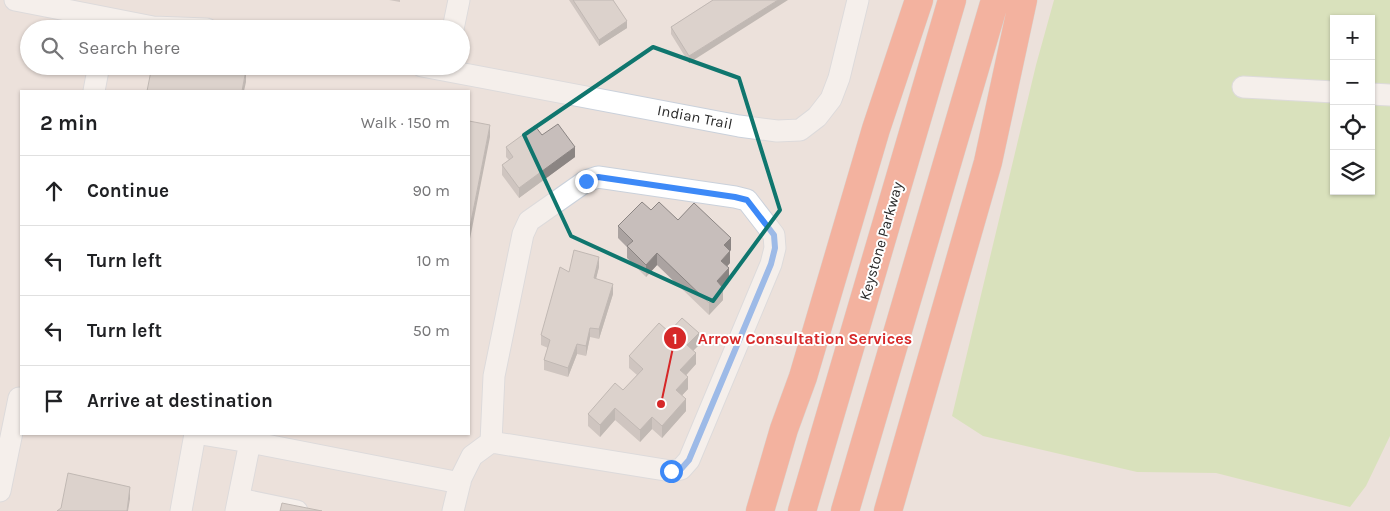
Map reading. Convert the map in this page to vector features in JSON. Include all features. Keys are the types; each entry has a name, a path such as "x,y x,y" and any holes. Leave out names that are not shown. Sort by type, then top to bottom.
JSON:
{"highway":[{"path":"760,511 784,429 803,377 876,129 919,0"},
{"name":"Keystone Parkway","path":"802,511 952,0"},
{"path":"845,511 995,0"},
{"path":"888,511 988,162 1023,0"}],"street":[{"path":"15,0 108,9 136,20"},
{"path":"455,20 459,0"},
{"name":"Indian Trail","path":"470,73 739,126 777,131 800,130 817,117 831,100 839,78 858,0"},
{"path":"94,90 97,75"},
{"path":"1243,86 1330,92"},
{"path":"1375,94 1390,95"},
{"path":"453,511 461,478 472,456 491,442 671,471 681,469 689,460 771,264 775,248 774,235 747,200 598,177 586,181 529,221 523,234 494,376 491,442"},
{"path":"0,491 20,398"},
{"path":"181,511 195,435"},
{"path":"214,435 251,438 460,483"},
{"path":"251,438 237,505 297,511"}],"highlighted area":[{"path":"653,47 739,78 780,210 713,301 571,236 524,135"}],"green space":[{"path":"1054,0 1390,0 1390,436 1366,486 1350,507 1216,473 1137,472 983,436 952,416 1036,65"}],"building":[{"path":"573,0 613,0 627,21 599,40"},
{"path":"713,0 778,0 689,56 671,27"},
{"path":"150,75 245,75 242,90 147,90"},
{"path":"470,121 490,125 470,227"},
{"path":"558,124 575,147 519,188 502,165 513,157 506,147 535,126 542,135"},
{"path":"642,202 651,210 659,202 678,220 694,203 731,238 724,245 730,251 721,261 729,268 717,281 723,288 709,303 657,253 646,265 627,246 633,241 618,226"},
{"path":"574,250 599,257 594,278 613,284 599,329 590,328 586,346 577,344 568,368 544,360 550,340 541,335 560,267 569,272"},
{"path":"682,318 699,333 687,345 696,353 680,370 688,377 676,390 686,399 662,426 652,417 640,430 615,408 600,425 588,414 615,383 623,390 643,369 629,356 659,323 669,332"},
{"path":"68,473 130,487 127,511 57,511 61,508"},
{"path":"282,503 322,511 280,511"}],"place":[{"name":"Arrow Consultation Services","path":"661,404"}],"route":[{"path":"586,181 598,177 747,200 774,235 775,248 771,264 689,460 681,469 671,471"}]}
